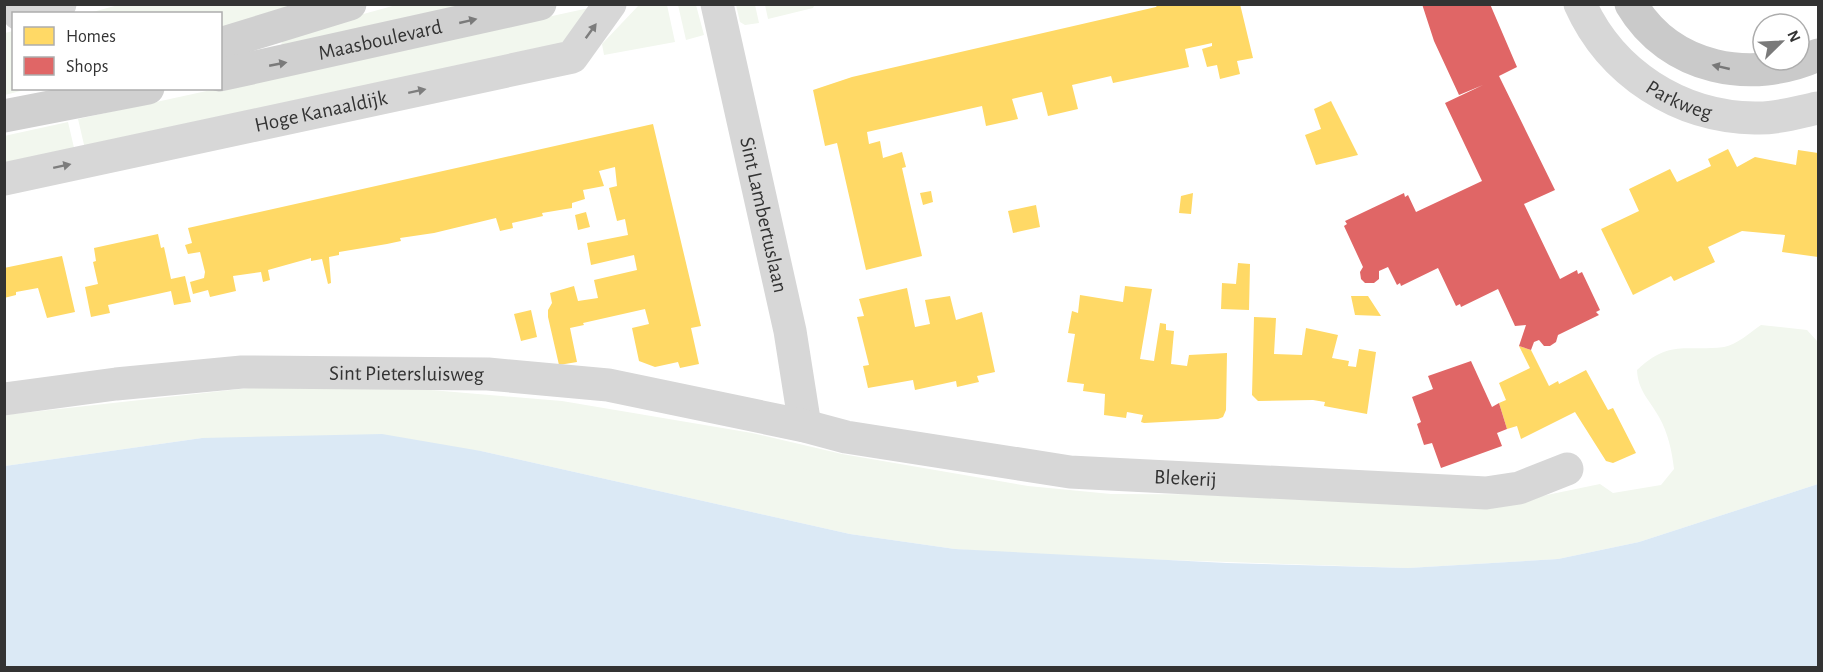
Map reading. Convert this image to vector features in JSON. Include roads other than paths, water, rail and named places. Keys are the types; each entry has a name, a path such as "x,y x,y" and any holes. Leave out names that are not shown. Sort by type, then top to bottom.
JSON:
{"main road":[{"path":"1631,4 1638,16 1660,38 1700,62 1726,69 1760,70 1786,67 1818,55"}],"street":[{"name":"Maasboulevard","path":"222,43 350,4"},
{"name":"Maasboulevard","path":"222,75 540,4"},
{"name":"Hoge Kanaaldijk","path":"4,179 572,57 610,4"},
{"name":"Sint Lambertuslaan","path":"717,4 790,331 805,426"},
{"name":"Parkweg","path":"1580,4 1598,39 1619,63 1668,97 1722,114 1753,118 1782,116 1818,108"},
{"path":"4,115 74,90"},
{"path":"4,115 137,90"},
{"name":"Sint Pietersluisweg","path":"4,399 116,384 242,372 488,374 608,385 805,426"},
{"name":"Blekerij","path":"805,426 846,437 1070,472 1152,477 1486,493 1519,488 1567,469"}]}
